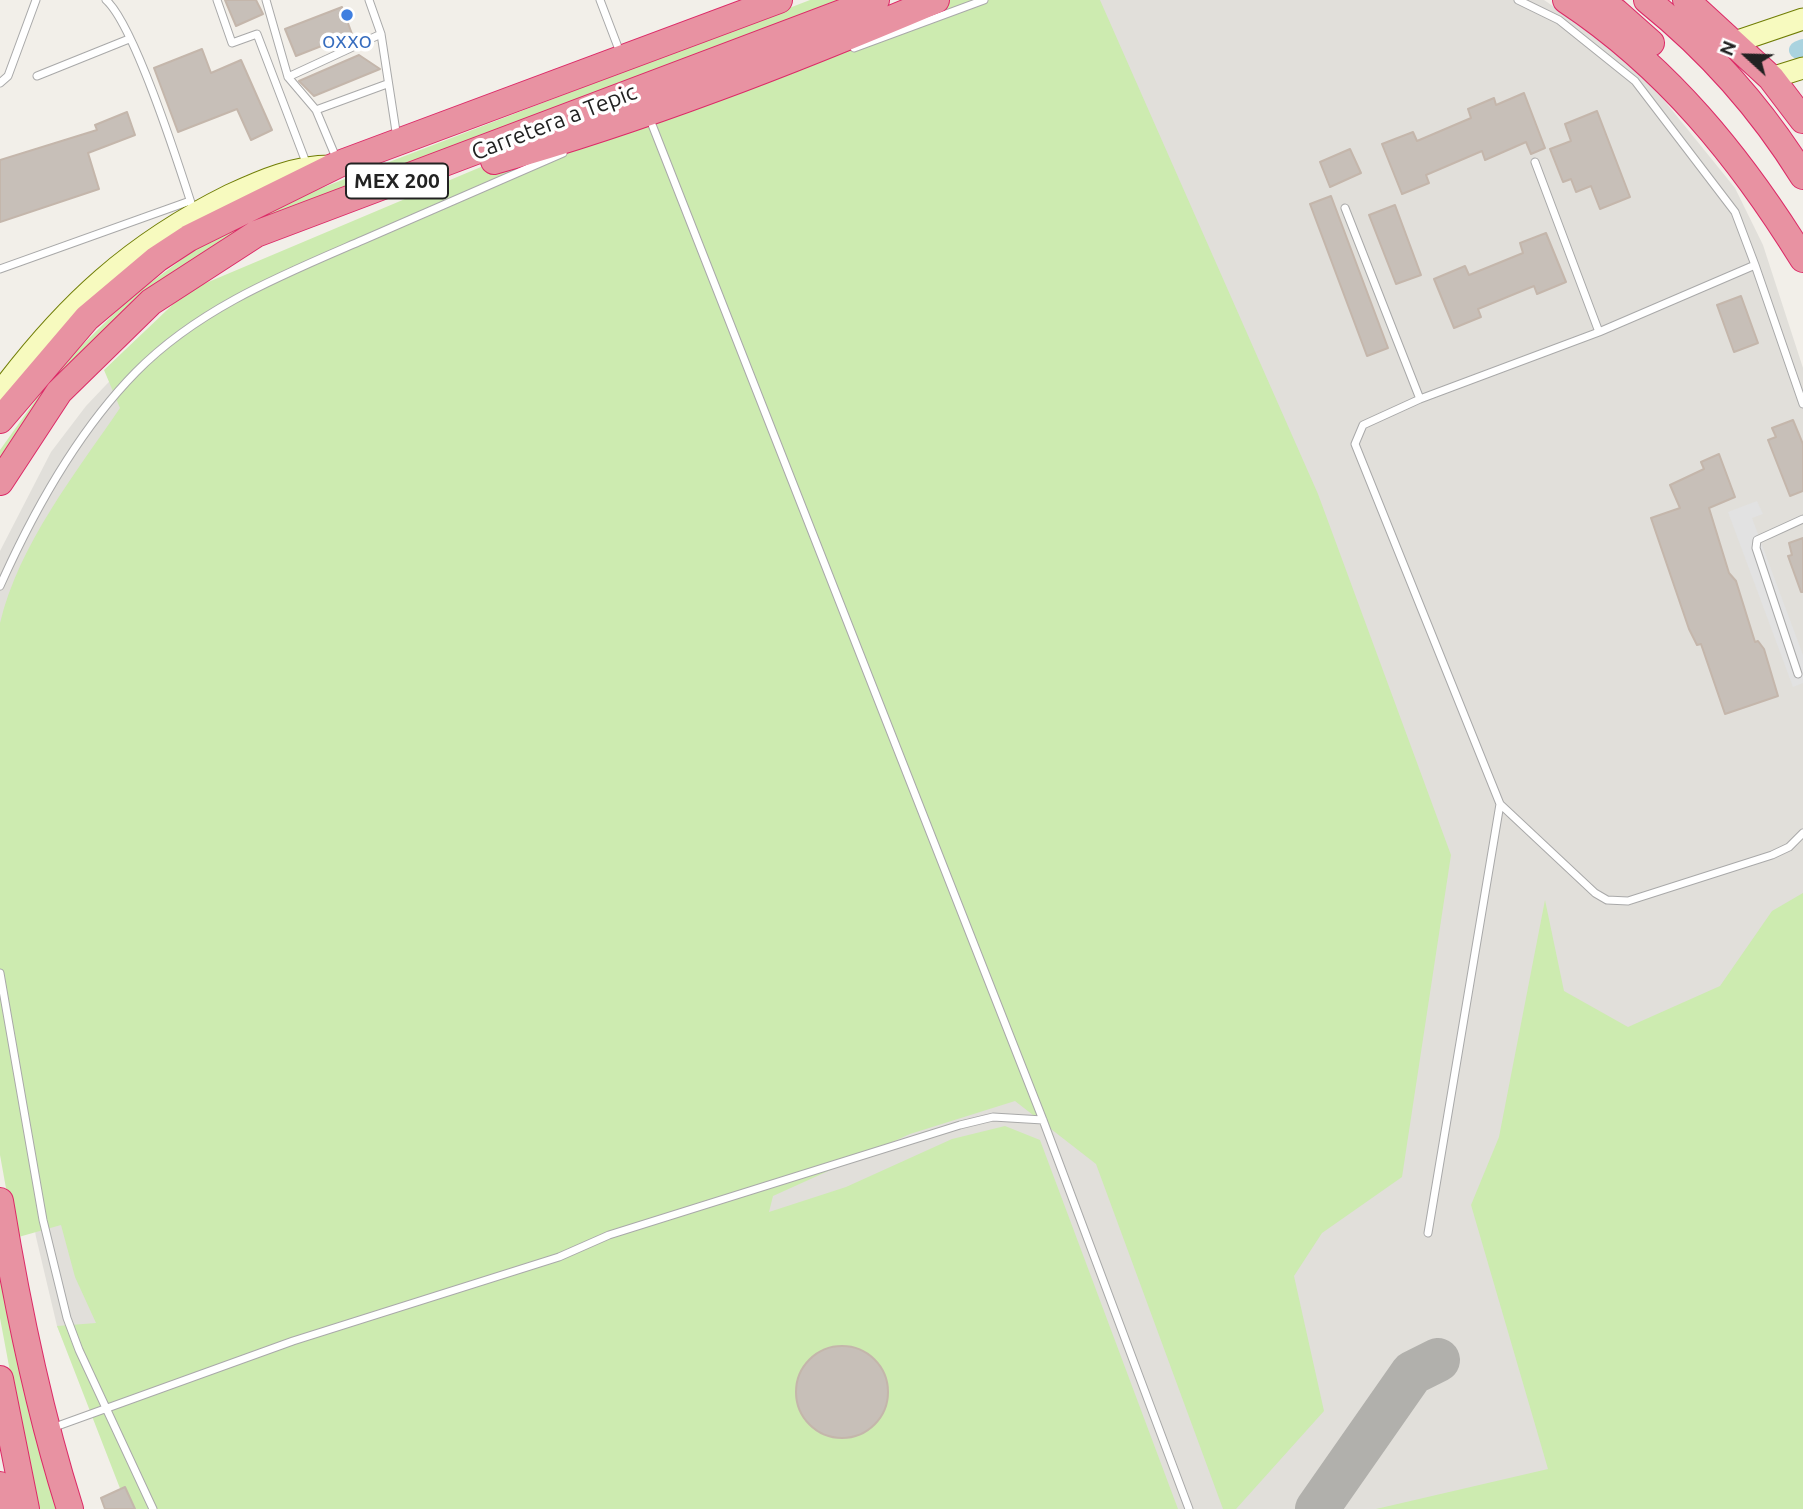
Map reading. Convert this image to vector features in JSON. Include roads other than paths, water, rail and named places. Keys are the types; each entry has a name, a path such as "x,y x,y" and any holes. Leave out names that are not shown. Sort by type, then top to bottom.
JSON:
{"highway":[{"path":"678,38 753,0"},
{"name":"Carretera a Tepic","path":"0,420 87,318 157,259 195,216 779,0"},
{"name":"Carretera a Tepic","path":"0,482 59,392 151,302 256,234 876,0"},
{"path":"335,204 550,145 735,86 936,0"},
{"path":"1566,0 1616,36 1668,81 1720,138 1766,198 1803,259"},
{"path":"1598,0 1616,12 1682,70 1732,129 1774,193 1803,252"},
{"path":"1647,0 1693,36 1734,82 1785,147 1803,176"},
{"path":"1686,0 1735,42 1771,78 1803,120"},
{"path":"0,1201 26,1343 46,1430 68,1506"},
{"path":"3,1392 26,1509"},
{"path":"0,1485 4,1509"}],"main road":[{"path":"1735,42 1803,19"},
{"path":"1771,78 1803,68"},
{"path":"0,392 61,316 117,264 195,216"}],"lane":[{"path":"0,83 8,76 36,0"},
{"path":"0,269 195,216 129,39 115,9 106,0"},
{"path":"217,0 232,43 257,34 323,168"},
{"path":"266,0 288,77 316,110 323,168"},
{"path":"369,0 381,34 397,142"},
{"path":"600,0 622,59"},
{"path":"843,52 984,0"},
{"path":"1518,0 1559,19 1635,81 1735,212 1803,404"},
{"path":"288,77 381,34"},
{"path":"37,76 129,39"},
{"path":"316,110 387,84"},
{"path":"638,127 735,86"},
{"path":"651,122 1043,1120 1189,1509"},
{"path":"0,586 49,489 102,413 138,370 176,337 233,298 573,149"},
{"path":"1535,162 1599,332"},
{"path":"1345,208 1420,399"},
{"path":"1755,265 1599,332 1420,399 1363,425 1355,444 1500,804 1580,880 1606,900 1616,902 1643,898 1697,877 1772,855 1788,847 1803,833"},
{"path":"1798,674 1756,548 1757,540 1765,534 1803,519"},
{"path":"1428,1233 1500,804"},
{"path":"0,973 46,1232 73,1335 153,1509"},
{"path":"46,1430 293,1341 559,1256 610,1235 960,1125 993,1117 1043,1120"}],"waterway":[{"path":"1798,50 1803,48"}],"place":[{"name":"oxxo","path":"347,15"}]}
